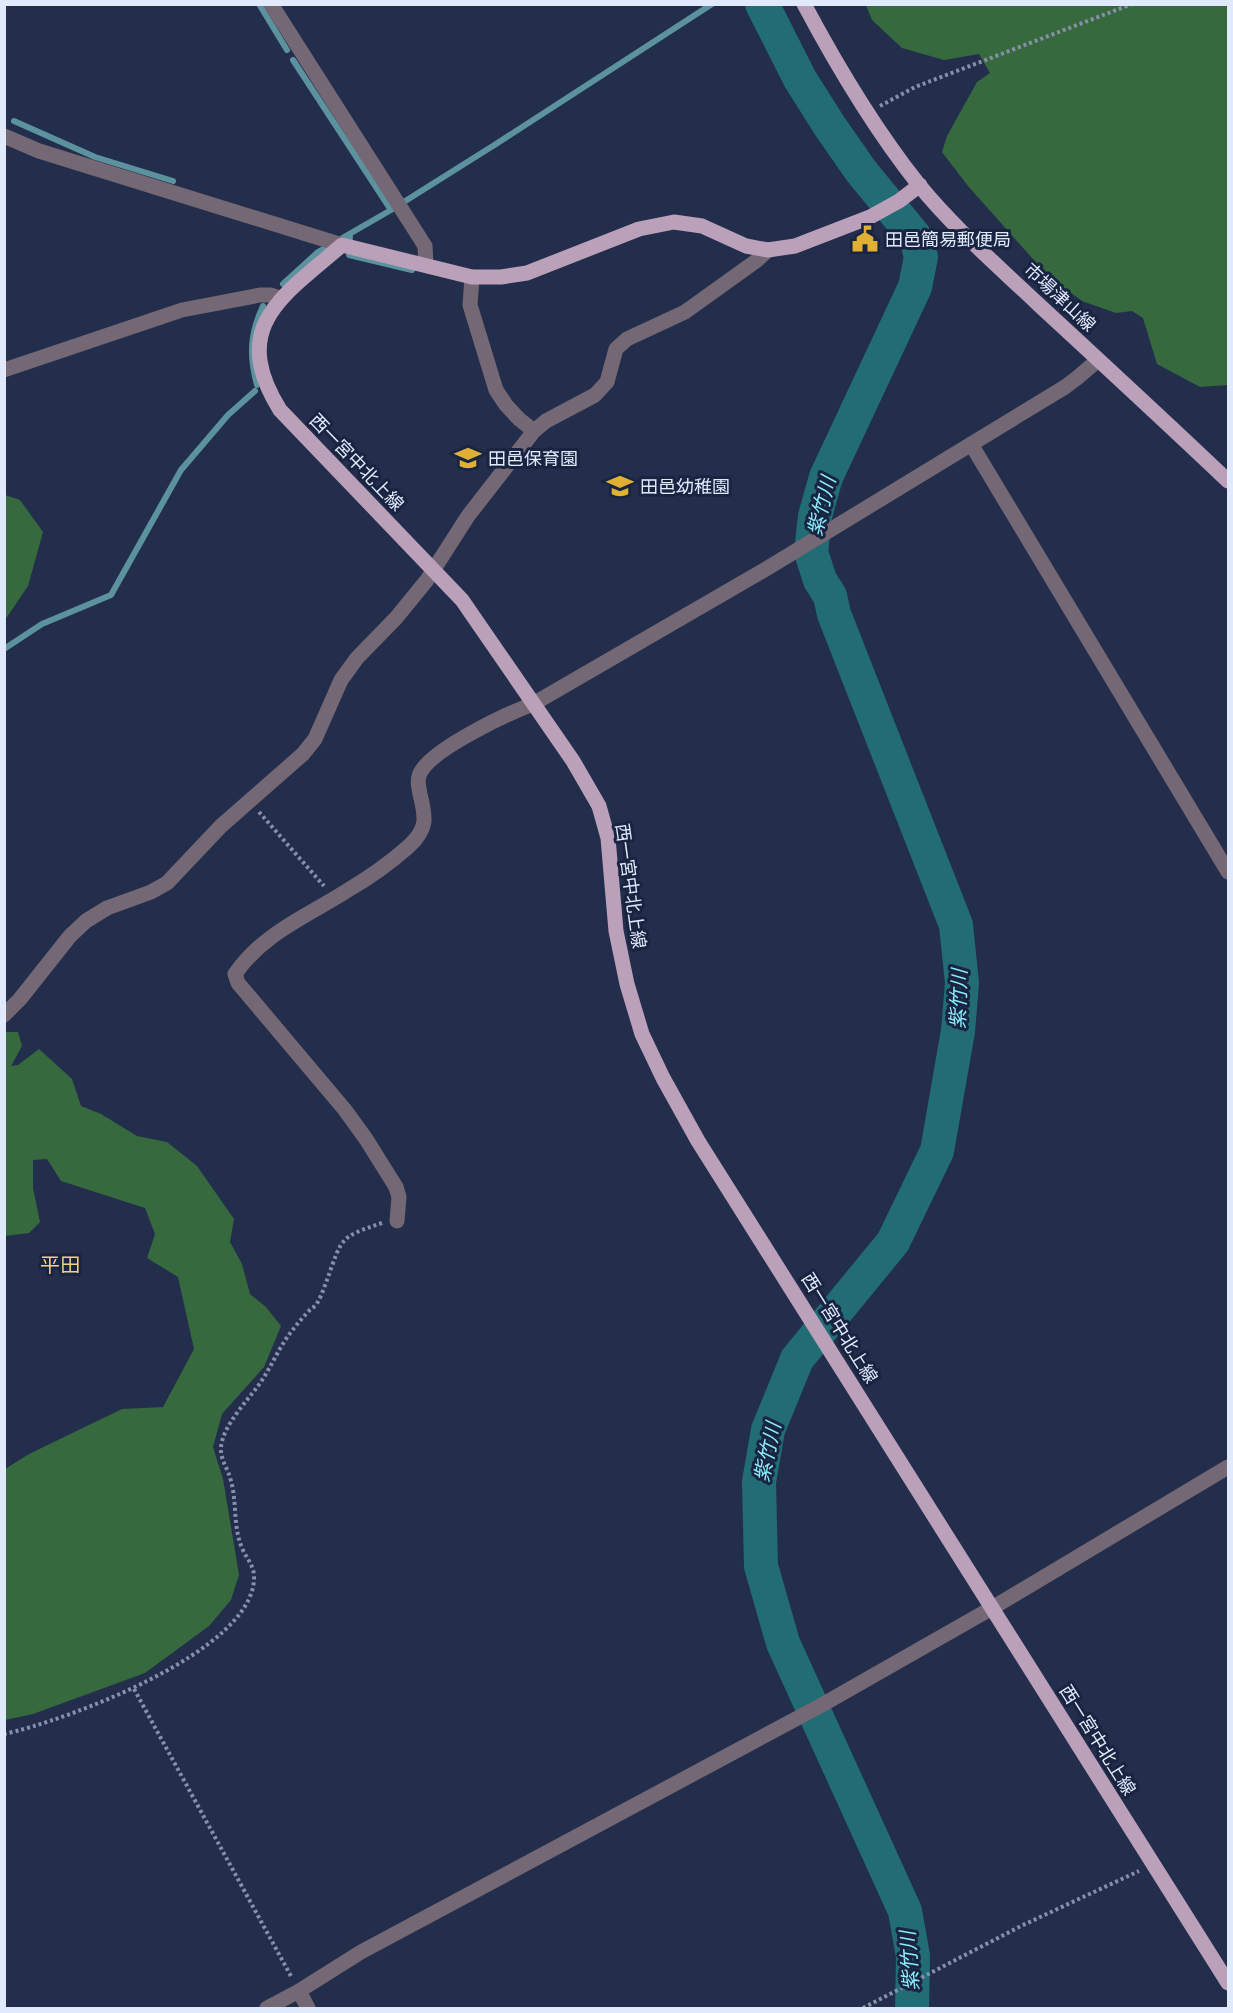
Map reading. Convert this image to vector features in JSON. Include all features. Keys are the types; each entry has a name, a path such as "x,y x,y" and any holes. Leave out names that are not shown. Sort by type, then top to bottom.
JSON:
{"main road":[{"name":"市場津山線","path":"804,4 827,47 920,185 1013,280 1228,481"},
{"path":"342,245 471,277 501,277 527,273 639,229 674,222 702,226 746,246 768,250 795,246 870,217 920,185"},
{"name":"西一宮中北上線","path":"342,245 280,298 268,315 262,329 259,352 268,391 280,410 462,600 573,761 599,806 608,838 618,942 627,984 642,1034 663,1078 698,1141 1228,1983"}],"street":[{"path":"271,4 425,246 426,265"},
{"path":"4,136 39,151 342,245"},
{"path":"4,1015 20,999 70,936 86,921 107,908 151,892 166,883 221,826 303,754 315,739 341,680 357,658 396,618 434,570 474,507 534,431 546,421 595,394 607,382 615,349 627,339 685,312 768,250"},
{"path":"471,277 470,305 496,390 512,412 534,431"},
{"path":"4,370 182,310 260,295 280,298"},
{"path":"397,1221 399,1197 396,1187 345,1110 238,983 235,974 243,962 264,941 348,890 408,847 421,832 425,817 418,782 419,774 429,761 450,746 513,711 533,704 802,548 1077,378 1098,360"},
{"path":"971,444 1228,872"},
{"path":"267,2008 361,1952 820,1706 992,1608 1228,1467"},
{"path":"299,1991 308,2008"}],"path":[{"path":"869,112 915,87 1132,4"},
{"path":"250,800 333,898"},
{"path":"4,1734 73,1713 134,1689 175,1667 215,1638 236,1618 249,1598 254,1578 252,1567 241,1546 231,1479 222,1462 221,1447 224,1432 260,1383 286,1340 321,1296 343,1239 365,1228 397,1221"},
{"path":"134,1689 299,1991"},
{"path":"863,2008 1021,1926 1153,1864"}],"green space":[{"path":"866,5 1228,5 1228,385 1200,387 1157,364 1143,318 1132,311 1116,313 1082,301 1048,276 968,186 942,152 947,136 977,82 990,73 979,54 944,60 902,48 872,20"},
{"path":"5,495 20,500 43,532 28,586 5,620"},
{"path":"5,1032 18,1032 22,1046 11,1066 18,1065 39,1049 72,1079 81,1106 101,1114 137,1136 167,1142 197,1166 234,1219 230,1242 242,1264 250,1294 266,1307 281,1326 264,1367 222,1414 213,1447 223,1479 239,1575 231,1600 209,1626 145,1673 33,1714 5,1720 5,1469 29,1454 122,1409 163,1407 194,1349 178,1277 147,1258 155,1234 145,1208 61,1181 47,1159 33,1160 33,1188 40,1222 29,1233 5,1236"}],"waterway":[{"path":"259,4 287,50"},
{"path":"283,284 318,252 391,210 496,144 712,4"},
{"name":"紫竹川","path":"762,4 800,79 861,171 916,238 921,257 915,287 826,477 815,516 811,552 956,925 962,983 958,1031 937,1151 893,1242 797,1359 768,1430 759,1482 761,1566 783,1643 905,1911 913,1956 912,2008"},
{"path":"293,60 391,210"},
{"path":"14,121 95,157 173,181"},
{"path":"350,234 349,255 412,270"},
{"path":"257,385 252,345 255,326 263,306"},
{"path":"4,649 42,624 111,595 181,470 228,415 255,391"}],"place":[{"name":"田邑簡易郵便局","path":"865,239"},
{"name":"田邑保育園","path":"468,458"},
{"name":"田邑幼稚園","path":"620,486"}],"district":[{"name":"平田","path":"60,1264"}]}
